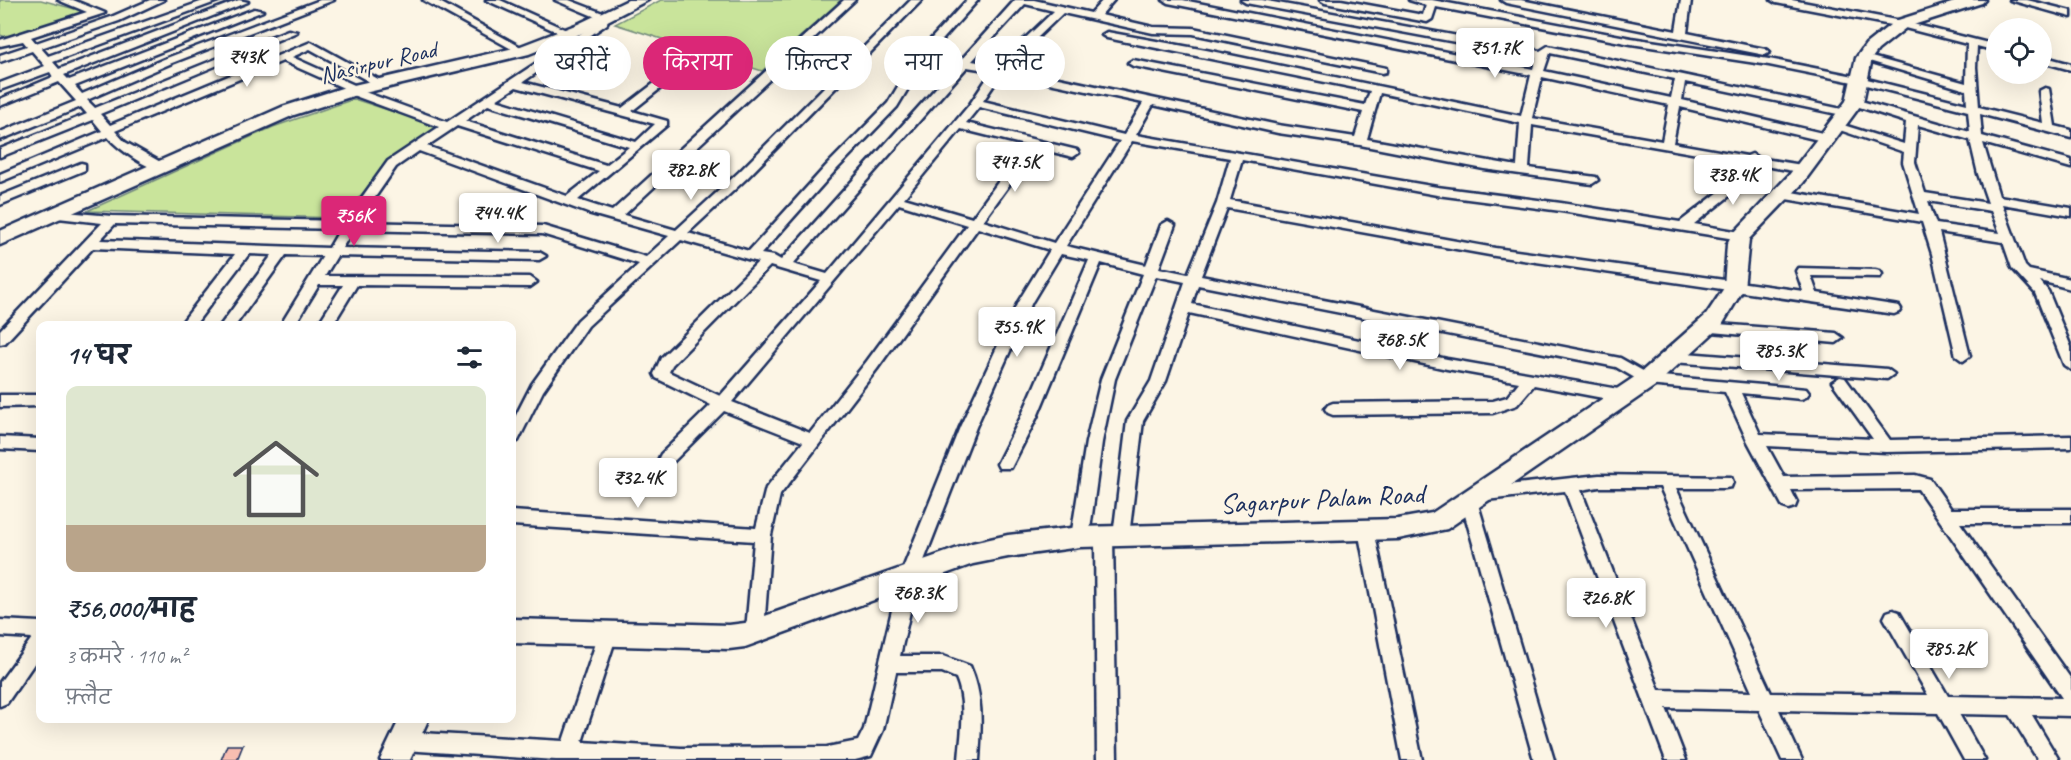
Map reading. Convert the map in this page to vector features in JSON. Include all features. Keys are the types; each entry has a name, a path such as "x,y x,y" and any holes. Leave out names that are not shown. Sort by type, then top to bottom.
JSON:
{"street":[{"path":"63,0 115,18"},
{"path":"0,59 159,0"},
{"path":"0,103 196,3 216,0"},
{"path":"0,136 168,61 329,0"},
{"path":"491,0 568,33"},
{"path":"290,321 350,224 392,164 602,24 604,17 560,0"},
{"name":"Nasirpur Road","path":"4,234 58,214 288,111 354,90 523,51 640,0"},
{"path":"615,216 850,0"},
{"path":"516,429 537,388 583,323 743,175 917,0"},
{"path":"753,255 830,169 893,105 922,55 974,0"},
{"path":"785,264 1021,0 1162,31 1193,32 1382,70"},
{"path":"1093,17 1109,0"},
{"path":"1168,0 1677,103 1850,99 1972,88"},
{"path":"1246,0 1542,55"},
{"path":"1326,0 1427,19 1432,3"},
{"path":"1414,0 1850,99 1973,108 2071,134"},
{"path":"1506,0 1681,34 1911,120 2071,164"},
{"path":"1681,34 1686,0"},
{"path":"1776,0 1803,2 1986,46"},
{"path":"976,103 1128,138 1237,157 1437,191 1685,225 1741,236 1804,169 1850,99 1872,46 1901,24 1977,0"},
{"path":"2015,0 2071,14"},
{"path":"56,73 245,1 311,45 383,85"},
{"path":"436,1 523,51"},
{"path":"1036,36 1060,10"},
{"path":"0,87 56,73 258,11"},
{"path":"0,43 97,12"},
{"path":"0,153 292,32"},
{"path":"1107,35 1206,53 1566,129 1752,158 1804,169"},
{"path":"22,36 36,47 56,73 121,145 160,167"},
{"path":"1972,42 1972,88 1976,138 1995,203 2017,262 2041,291 2071,365"},
{"path":"0,178 311,45"},
{"path":"1523,170 1526,120 1542,55 1548,49 1681,76 1704,67 1769,62 1850,99 1910,150"},
{"path":"283,57 354,90 452,124 608,170"},
{"path":"2052,62 2071,67"},
{"path":"964,63 975,65"},
{"path":"1133,63 1371,110"},
{"path":"1667,145 1681,76"},
{"path":"515,83 663,123 569,201"},
{"path":"1065,83 1278,129 1593,180"},
{"path":"1360,141 1376,89"},
{"path":"624,112 652,90"},
{"path":"667,458 722,404 830,279 985,90"},
{"path":"2045,91 2049,128"},
{"path":"487,101 638,146"},
{"path":"404,740 568,755 681,758 807,757 857,752 864,749 873,730 891,664 909,576 968,427 1024,302 1150,101"},
{"path":"1911,120 1909,162 1939,254 1963,356"},
{"path":"958,125 1073,153"},
{"path":"755,630 763,534 772,493 872,365 1033,143"},
{"path":"418,147 615,216 769,259 830,279"},
{"path":"1107,760 1112,537 1135,421 1155,388 1209,234 1223,203 1237,157"},
{"path":"1685,225 1728,191 1752,158"},
{"path":"0,201 81,167"},
{"path":"1780,194 2009,239"},
{"path":"1920,196 2071,212"},
{"path":"895,199 1057,248 1151,271 1620,363 1647,380 1801,393"},
{"path":"1223,203 1495,252 1734,288 1894,309"},
{"path":"58,214 112,220 543,230 647,262"},
{"path":"0,339 112,220"},
{"path":"1080,537 1094,442 1108,379 1168,225"},
{"name":"Sagarpur Palam Road","path":"516,631 729,637 988,550 1080,537 1398,529 1438,522 1647,380 1714,320 1734,288 1737,244 1741,236"},
{"path":"89,244 244,251 539,256"},
{"path":"190,321 244,251"},
{"path":"231,321 282,251"},
{"path":"1005,464 1029,417 1097,258"},
{"path":"769,259 666,362 661,370 665,378 722,404 813,440"},
{"path":"1812,298 1803,271 1875,274"},
{"path":"2024,273 2071,284"},
{"path":"315,280 530,282"},
{"path":"327,321 353,280"},
{"path":"1183,307 1530,380 1624,396"},
{"path":"1705,328 1836,338"},
{"path":"1673,357 1887,374"},
{"path":"1333,409 1493,407 1512,401 1530,380"},
{"path":"1840,382 1886,446"},
{"path":"1731,388 1755,440 1789,502"},
{"path":"0,401 36,401"},
{"path":"1755,440 1886,446 2071,442"},
{"path":"0,444 36,445"},
{"path":"1544,760 1473,498 1619,480 1725,482"},
{"path":"1665,481 1792,760"},
{"path":"1778,484 1920,482 1927,487 2071,695"},
{"path":"1571,485 1676,760"},
{"path":"1948,516 2071,516"},
{"path":"516,518 763,534"},
{"path":"1366,530 1412,760"},
{"path":"1893,618 1975,760"},
{"path":"0,627 36,630"},
{"path":"568,755 608,634"},
{"path":"0,697 36,647"},
{"path":"891,664 943,664 955,666 963,672 970,689 971,702 969,760"},
{"path":"1652,699 2071,707"},
{"path":"2015,705 2049,760"}],"green space":[{"path":"0,0 41,0 90,13 0,42 3,36 0,35"},
{"path":"661,0 841,0 801,36 765,36 765,68 762,71 753,68 753,36 653,36 615,24"},
{"path":"354,99 441,127 387,164 342,218 87,211 273,127"}],"building":[{"path":"227,745 243,745 237,760 221,760"}]}
